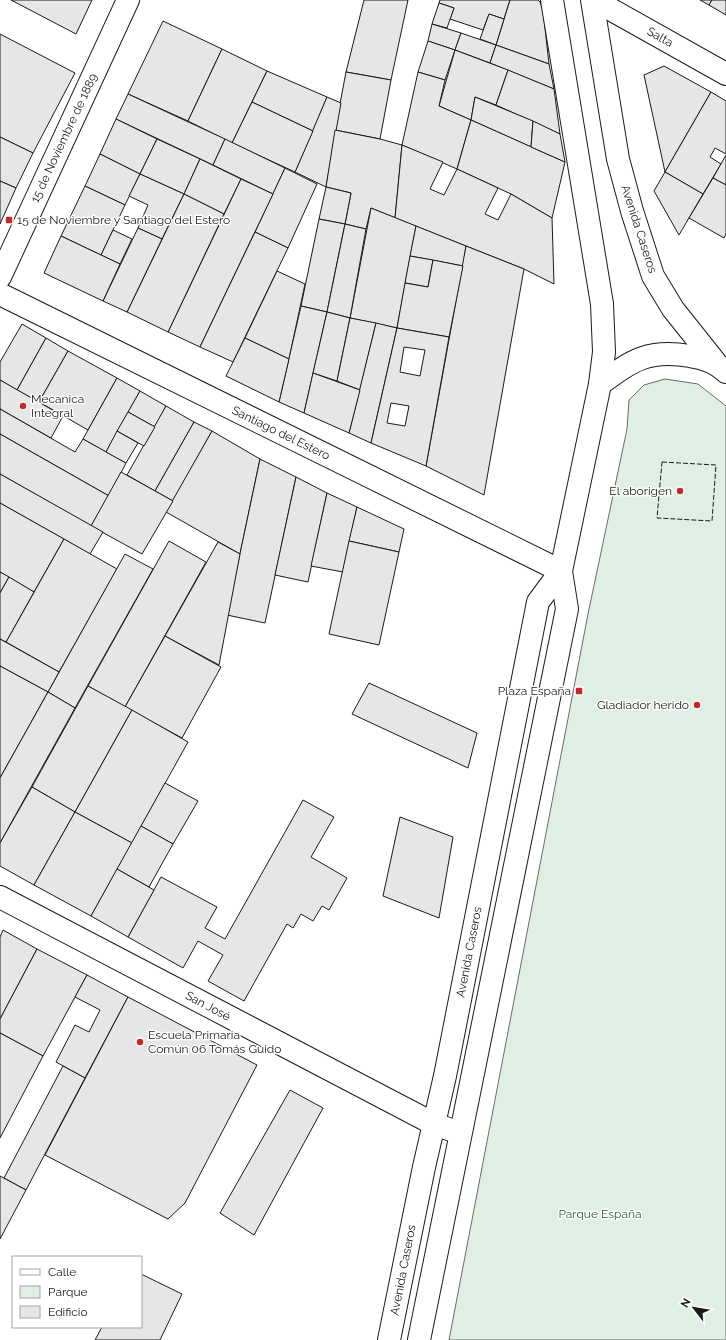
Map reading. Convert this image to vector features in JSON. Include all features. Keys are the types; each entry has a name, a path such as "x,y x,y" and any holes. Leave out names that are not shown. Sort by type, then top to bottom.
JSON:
{"street":[{"name":"15 de Noviembre de 1889","path":"0,277 128,0"},
{"name":"Avenida Caseros","path":"419,1340 567,609 561,571 600,384 604,352 602,304 552,0"},
{"name":"Avenida Caseros","path":"593,0 618,160 644,252 653,276 670,305 721,367"},
{"name":"Salta","path":"593,0 726,74"},
{"name":"Santiago del Estero","path":"0,294 561,571"},
{"name":"Avenida Caseros","path":"600,384 626,365 646,356 660,353 693,357 721,367"},
{"name":"Avenida Caseros","path":"389,1340 445,1076 538,602 561,571"},
{"name":"San José","path":"0,897 434,1124 460,1133"}],"green space":[{"name":"Parque España","path":"665,379 698,384 726,406 726,1340 449,1340 588,614 627,429 629,400 644,385"}],"building":[{"path":"11,0 92,0 76,34"},
{"path":"364,0 408,0 391,80 346,72"},
{"path":"440,0 510,0 504,19 489,14 483,30 450,19 454,8 439,3"},
{"path":"510,0 538,0 540,2 543,10 549,64 496,45"},
{"path":"700,0 712,0 709,5"},
{"path":"712,0 726,0 726,15 709,5"},
{"path":"439,3 454,8 447,28 432,24"},
{"path":"489,14 504,19 496,45 480,39"},
{"path":"163,21 222,49 188,121 128,94"},
{"path":"432,24 461,33 455,50 428,41"},
{"path":"461,33 496,45 490,63 455,50"},
{"path":"0,34 75,73 33,153 0,137"},
{"path":"428,41 455,50 445,80 418,72"},
{"path":"496,45 549,64 554,89 490,63"},
{"path":"222,49 267,71 232,143 188,121"},
{"path":"455,50 508,70 496,105 475,97 471,120 439,106"},
{"path":"664,66 711,92 665,172 644,75"},
{"path":"508,70 554,89 560,134 496,105"},
{"path":"267,71 327,97 313,131 252,102"},
{"path":"346,72 391,80 380,139 335,130"},
{"path":"418,72 445,80 439,106 471,120 457,169 402,145"},
{"path":"711,92 726,101 726,154 715,148 710,157 721,164 703,194 665,172"},
{"path":"128,94 225,139 213,165 116,119"},
{"path":"327,97 341,103 326,187 295,172"},
{"path":"475,97 533,121 531,147 471,120"},
{"path":"252,102 313,131 295,172 232,143"},
{"path":"116,119 157,139 140,174 100,154"},
{"path":"471,120 565,162 552,218 511,194 457,169"},
{"path":"533,121 560,134 565,162 531,147"},
{"path":"335,130 402,145 395,218 371,208 366,229 345,224 351,193 326,187"},
{"path":"0,137 33,153 16,188 0,181"},
{"path":"157,139 200,159 184,194 140,174"},
{"path":"225,139 285,168 273,194 213,165"},
{"path":"402,145 443,162 430,189 444,195 457,169 498,188 485,214 498,220 511,194 552,218 554,284 524,269 395,218"},
{"path":"100,154 140,174 125,205 85,186"},
{"path":"726,155 726,185 713,178"},
{"path":"200,159 241,179 224,214 184,194"},
{"path":"285,168 317,184 288,248 255,232"},
{"path":"665,172 703,194 679,235 654,191"},
{"path":"140,174 184,194 162,239 138,228 148,205 129,196"},
{"path":"713,178 726,185 726,234 724,238 689,218"},
{"path":"241,179 273,194 200,347 168,332"},
{"path":"0,181 16,188 0,224"},
{"path":"85,186 125,205 101,255 61,236"},
{"path":"326,187 351,193 345,224 319,219"},
{"path":"184,194 224,214 168,332 127,312"},
{"path":"371,208 416,226 397,328 350,318"},
{"path":"319,219 345,224 327,312 301,306"},
{"path":"345,224 366,229 350,318 327,312"},
{"path":"416,226 466,246 463,266 410,256"},
{"path":"138,228 162,239 127,312 103,301"},
{"path":"113,230 132,239 120,264 101,255"},
{"path":"255,232 288,248 233,362 200,347"},
{"path":"61,236 120,264 103,301 44,273"},
{"path":"466,246 524,269 484,495 426,466"},
{"path":"410,256 433,260 428,287 405,283"},
{"path":"433,260 463,266 449,337 397,328 405,283 428,287"},
{"path":"277,271 305,284 289,359 245,338"},
{"path":"301,306 327,312 304,413 279,402"},
{"path":"327,312 350,318 337,381 313,373"},
{"path":"350,318 376,323 360,390 337,381"},
{"path":"376,323 397,328 371,443 349,433"},
{"path":"22,324 46,338 17,390 0,380 0,362"},
{"path":"397,328 449,337 426,466 371,443","holes":["404,347 425,350 420,376 400,372","391,403 409,406 405,426 387,423"]},
{"path":"46,338 68,351 39,402 17,390"},
{"path":"245,338 289,359 279,402 226,376"},
{"path":"68,351 117,378 88,430 39,402"},
{"path":"313,373 360,390 349,433 304,413"},
{"path":"117,378 140,391 106,452 83,439"},
{"name":"Mecanica Integral","path":"0,380 63,416 51,438 0,409"},
{"path":"140,391 166,406 155,427 128,412"},
{"path":"166,406 194,422 155,491 127,475"},
{"path":"0,409 75,452 83,439 126,463 109,496 0,434"},
{"path":"128,412 155,427 144,446 117,431"},
{"path":"194,422 212,431 173,501 155,491"},
{"path":"117,431 138,443 126,463 106,452"},
{"path":"212,431 260,459 240,554 166,512"},
{"path":"0,434 109,496 91,526 0,474"},
{"path":"260,459 296,477 265,623 227,615"},
{"path":"121,472 173,501 142,554 91,526"},
{"path":"0,474 103,532 90,554 0,503"},
{"path":"296,477 327,493 308,582 275,575"},
{"path":"327,493 357,507 343,572 311,566"},
{"path":"0,503 64,539 34,592 0,572"},
{"path":"357,507 404,529 399,552 349,541"},
{"path":"64,539 117,569 59,672 6,642"},
{"path":"169,541 206,562 125,707 88,686"},
{"path":"349,541 399,552 379,645 329,634"},
{"path":"218,542 240,554 219,665 165,636"},
{"path":"125,554 153,569 75,708 48,692"},
{"path":"0,572 9,577 0,593"},
{"path":"9,577 34,592 6,642 0,639 0,593"},
{"path":"165,636 221,667 182,738 125,707"},
{"path":"0,639 59,672 48,692 0,666"},
{"path":"0,666 48,692 0,778"},
{"path":"369,683 477,733 468,768 352,714"},
{"path":"88,686 132,710 75,812 32,787"},
{"path":"48,692 75,708 0,843 0,778"},
{"path":"132,710 188,742 132,843 75,812"},
{"path":"165,783 198,801 173,844 141,826"},
{"path":"32,787 75,812 34,885 0,866 0,843"},
{"path":"303,800 334,817 311,857 347,878 329,910 322,906 313,921 301,914 293,928 287,924 244,1001 208,981 223,955 198,941 183,968 128,937 161,877 217,907 205,928 225,939"},
{"path":"75,812 132,843 91,916 34,885"},
{"path":"400,817 453,837 439,918 383,896"},
{"path":"141,826 173,844 149,887 117,869"},
{"path":"117,869 154,890 128,937 91,916"},
{"path":"3,930 37,949 0,1019 0,937"},
{"path":"37,949 87,975 43,1056 0,1033 0,1019"},
{"path":"87,975 128,997 85,1078 56,1062 75,1025 89,1032 100,1010 75,997"},
{"path":"128,997 257,1065 185,1203 168,1219 45,1155"},
{"path":"0,1033 43,1056 0,1138"},
{"path":"63,1066 85,1078 26,1190 4,1178"},
{"path":"290,1090 323,1108 254,1235 220,1213"},
{"path":"0,1176 26,1190 0,1239"},
{"path":"142,1274 182,1294 160,1340 95,1340 101,1328 142,1328"}],"fence":[{"path":"662,462 716,465 712,521 657,518 662,462"}],"place":[{"name":"15 de Noviembre y Santiago del Estero","path":"9,220"},
{"name":"Mecanica Integral","path":"23,406"},
{"name":"El aborigen","path":"680,491"},
{"name":"Plaza España","path":"579,691"},
{"name":"Gladiador herido","path":"697,705"},
{"name":"Escuela Primaria Común 06 Tomás Guido","path":"140,1042"}]}
